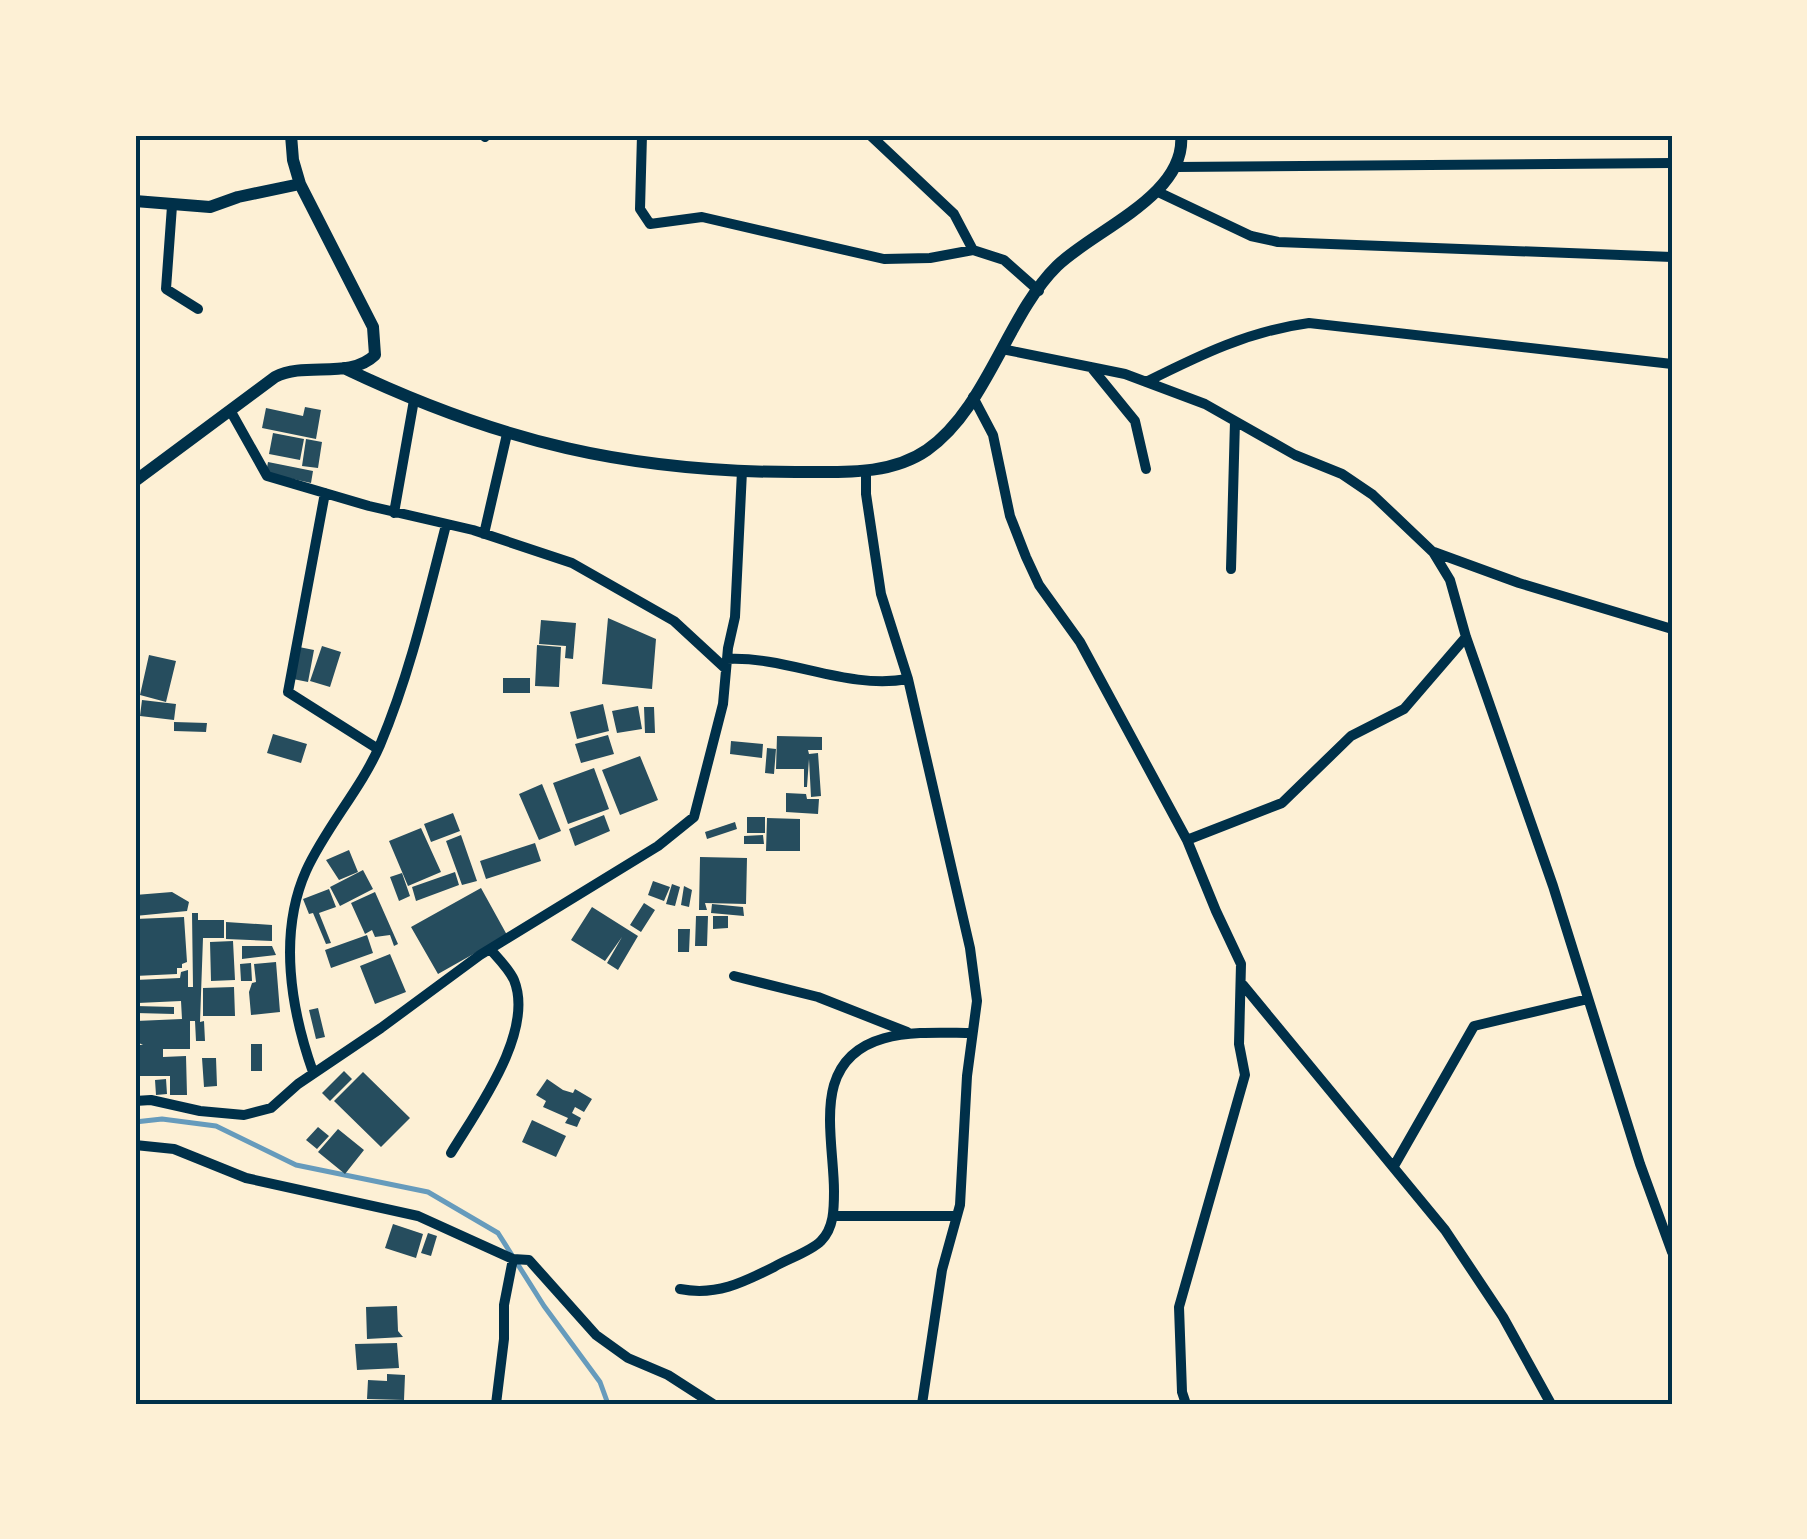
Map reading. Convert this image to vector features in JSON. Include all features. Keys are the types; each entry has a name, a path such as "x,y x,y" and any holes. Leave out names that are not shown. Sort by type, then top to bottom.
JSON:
{"street":[{"path":"135,482 288,371 365,365 375,355 373,328 300,184 291,135"},
{"path":"642,135 640,209 650,224 702,218 884,259 930,258 972,250 1004,260 1039,291"},
{"path":"870,135 954,214 972,250"},
{"path":"344,368 414,400 507,434 634,463 829,473 895,464 924,452 938,441 974,397 1049,274 1074,250 1167,182 1176,167 1182,135"},
{"path":"1176,167 1672,162"},
{"path":"135,202 210,207 300,184"},
{"path":"1156,191 1251,236 1278,242 1672,257"},
{"path":"172,206 166,289 198,309"},
{"path":"1146,382 1224,343 1272,328 1309,323 1672,364"},
{"path":"1002,349 1091,367 1206,404 1296,455 1342,474 1373,495 1433,552 1450,580 1672,1252"},
{"path":"1091,367 1135,421 1146,469"},
{"path":"974,397 993,435 1010,516 1039,585 1080,642 1187,840 1242,964 1239,1044 1245,1076 1179,1307 1182,1392 1186,1404"},
{"path":"394,512 414,400"},
{"path":"230,410 267,476 484,534 572,563 674,621 727,664"},
{"path":"1231,569 1235,421"},
{"path":"484,534 507,434"},
{"path":"866,470 881,594 908,679 970,948 976,1000 957,1216 942,1270 922,1404"},
{"path":"135,1101 244,1114 271,1108 313,1072 382,1028 490,949 658,846 694,817 723,704 735,617 742,471"},
{"path":"325,494 288,692 378,749"},
{"path":"313,1072 300,1034 292,988 291,915 307,870 378,749 405,681 446,525"},
{"path":"1433,552 1519,584 1672,629"},
{"path":"1187,840 1282,803 1351,736 1404,709 1466,637"},
{"path":"727,664 754,658 882,684 908,679"},
{"path":"451,1153 505,1058 519,1018 513,977 490,949"},
{"path":"734,976 818,997 908,1033"},
{"path":"1242,986 1444,1230 1502,1316 1551,1404"},
{"path":"1394,1166 1474,1026 1588,1000"},
{"path":"680,1290 704,1294 748,1280 820,1242 834,1216 834,1084 850,1059 871,1041 908,1033 972,1033"},
{"path":"135,1145 174,1148 246,1178 418,1216 513,1259 529,1260 596,1335 628,1358 668,1375 714,1404"},
{"path":"834,1216 957,1216"},
{"path":"496,1404 504,1305 513,1259"}],"building":[{"path":"305,407 321,410 316,439 262,428 266,408 303,416"},
{"path":"273,433 304,439 300,460 269,454"},
{"path":"306,439 322,442 318,468 302,466"},
{"path":"268,462 313,471 311,483 266,473"},
{"path":"608,618 656,639 652,689 602,684"},
{"path":"541,620 576,623 573,659 565,658 566,646 539,644"},
{"path":"537,645 561,647 559,687 535,686"},
{"path":"322,646 341,652 330,687 310,681"},
{"path":"299,647 314,650 308,682 293,679"},
{"path":"149,655 176,661 166,702 140,695"},
{"path":"503,678 530,678 530,693 503,693"},
{"path":"142,700 176,704 174,720 140,716"},
{"path":"603,704 609,731 577,739 570,712"},
{"path":"638,706 642,729 617,733 612,711"},
{"path":"644,707 654,707 655,733 645,733"},
{"path":"174,722 207,723 206,732 174,731"},
{"path":"273,734 307,744 301,763 267,753"},
{"path":"608,735 614,754 581,763 575,744"},
{"path":"777,736 822,737 822,750 808,750 809,754 818,753 821,796 811,797 809,759 807,787 804,769 776,769"},
{"path":"731,741 763,744 762,758 730,754"},
{"path":"767,748 776,749 774,774 765,773"},
{"path":"640,756 658,800 620,815 602,770"},
{"path":"594,768 609,809 568,824 553,783"},
{"path":"542,784 561,831 539,840 519,794"},
{"path":"786,793 819,799 818,814 786,812"},
{"path":"453,813 460,831 431,842 424,824"},
{"path":"604,815 610,831 575,846 569,829"},
{"path":"747,817 765,817 765,833 747,833"},
{"path":"767,818 800,819 800,851 766,851"},
{"path":"735,822 737,829 707,839 705,832"},
{"path":"421,828 441,872 408,886 389,841"},
{"path":"461,835 477,881 462,885 446,841"},
{"path":"763,835 764,844 744,844 744,836"},
{"path":"535,843 541,861 486,879 480,861"},
{"path":"349,850 358,872 339,880 326,860"},
{"path":"700,857 747,858 746,904 705,903 707,910 699,910"},
{"path":"363,870 373,889 340,906 330,887"},
{"path":"455,872 459,885 416,901 412,887"},
{"path":"402,873 410,896 399,901 390,877"},
{"path":"653,881 670,887 664,901 648,895"},
{"path":"672,884 680,887 675,906 666,904"},
{"path":"684,886 692,890 689,907 681,905"},
{"path":"481,888 507,935 438,974 411,927"},
{"path":"329,889 336,907 319,913 331,943 326,944 303,899"},
{"path":"172,892 189,902 187,911 135,916 135,895"},
{"path":"375,892 398,944 394,946 390,935 375,937 372,930 365,934 351,903"},
{"path":"644,903 655,910 641,932 630,925"},
{"path":"712,904 743,907 744,916 711,913"},
{"path":"592,907 638,936 618,970 607,963 622,937 605,961 571,940"},
{"path":"192,913 198,913 198,920 224,920 224,938 203,938 200,1022 204,1021 205,1041 196,1041 195,1021 190,1021 190,1049 163,1049 163,1057 186,1056 187,1095 170,1095 170,1076 135,1076 135,1045 143,1045 137,1042 136,1021 182,1019 181,1001 138,1003 135,980 180,978 181,972 188,970 188,987 193,987"},
{"path":"696,916 708,916 707,946 695,946"},
{"path":"713,916 728,916 728,928 713,929"},
{"path":"184,917 187,962 177,968 177,974 135,976 135,919"},
{"path":"226,922 272,925 272,941 226,939"},
{"path":"678,929 690,929 689,952 678,952"},
{"path":"367,935 373,953 331,968 325,950"},
{"path":"233,941 235,980 211,981 210,942"},
{"path":"242,946 272,946 276,955 242,959"},
{"path":"390,954 406,992 375,1004 360,966"},
{"path":"276,962 280,1012 251,1015 249,992 256,982 254,964"},
{"path":"251,963 252,981 241,981 240,964"},
{"path":"234,987 235,1016 203,1016 203,988"},
{"path":"136,1006 174,1007 174,1014 136,1013"},
{"path":"318,1008 325,1037 316,1039 309,1010"},
{"path":"251,1044 262,1044 262,1071 251,1071"},
{"path":"202,1058 216,1058 217,1086 204,1087"},
{"path":"344,1071 352,1079 330,1101 322,1093"},
{"path":"363,1072 410,1118 381,1147 334,1101"},
{"path":"166,1079 167,1094 156,1095 155,1080"},
{"path":"547,1079 563,1090 573,1093 575,1089 592,1099 584,1112 575,1107 572,1113 581,1118 577,1127 565,1123 568,1118 543,1107 546,1101 536,1095"},
{"path":"532,1120 566,1136 556,1157 522,1142"},
{"path":"318,1127 329,1136 317,1149 306,1140"},
{"path":"338,1129 364,1150 345,1174 318,1152"},
{"path":"393,1224 423,1234 416,1258 385,1248"},
{"path":"428,1233 437,1236 431,1256 421,1253"},
{"path":"397,1306 398,1331 403,1337 367,1339 366,1307"},
{"path":"397,1343 399,1368 357,1370 355,1344"},
{"path":"387,1374 405,1375 404,1400 367,1399 368,1380 387,1381"}],"waterway":[{"path":"135,1122 162,1119 216,1126 296,1165 428,1192 498,1233 544,1306 600,1382 608,1404"}]}
